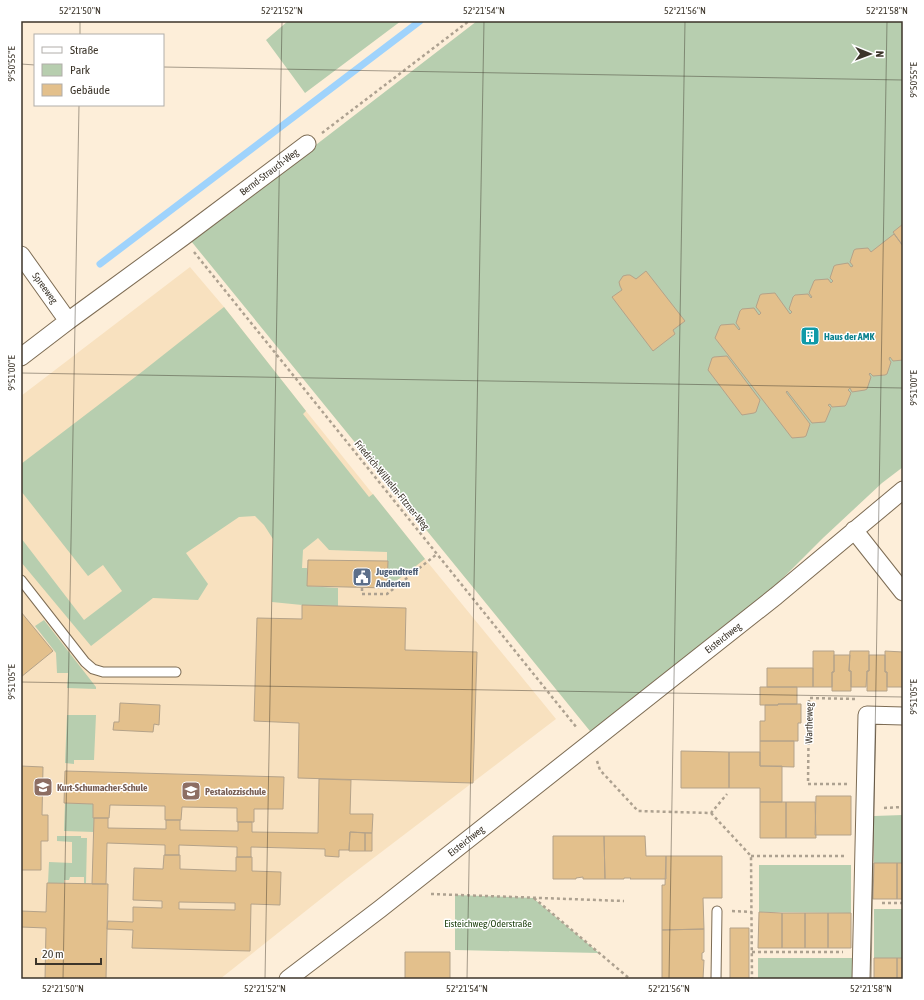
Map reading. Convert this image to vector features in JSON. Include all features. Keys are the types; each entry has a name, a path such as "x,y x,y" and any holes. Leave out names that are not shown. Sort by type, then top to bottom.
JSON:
{"street":[{"name":"Bernd-Strauch-Weg","path":"21,357 307,144"},
{"name":"Spreeweg","path":"21,255 68,321"},
{"path":"903,490 854,530 903,592"},
{"name":"Eisteichweg","path":"288,979 400,893 776,596 854,530"},
{"path":"861,979 867,715 903,716"}],"lane":[{"path":"21,580 85,662 93,669 103,672 176,672"},
{"path":"716,979 717,911"}],"path":[{"name":"Bernd-Strauch-Weg","path":"307,144 469,21"},
{"name":"Friedrich-Wilhelm-Fitzner-Weg","path":"183,237 589,744"},
{"path":"362,588 362,594 387,594 437,554"},
{"name":"Wartheweg","path":"864,699 809,698 808,784 866,784"},
{"path":"589,744 600,770 638,811 711,813 751,856 752,979"},
{"path":"711,813 727,794"},
{"path":"751,856 864,856"},
{"path":"400,893 624,901"},
{"path":"533,898 630,979"},
{"path":"752,952 862,952"}],"shaded area":[{"path":"190,267 224,307 425,559 556,719 346,879 220,979 21,979 21,396"}],"green space":[{"path":"288,21 401,21 305,93 266,40"},
{"path":"477,21 903,21 903,467 882,483 823,538 771,590 594,736 191,241"},
{"path":"224,307 306,411 303,414 369,497 373,494 425,559 387,588 387,552 329,550 318,538 303,550 302,568 307,568 307,586 338,588 338,606 272,602 273,539 264,525 255,516 239,517 186,553 208,584 198,600 153,598 91,646 21,562 21,538 84,620 122,591 103,565 88,576 21,491 21,464"},
{"path":"44,620 96,687 96,689 67,688 68,673 57,673 56,653 35,626"},
{"path":"67,715 96,715 94,760 74,760 74,764 65,763"},
{"path":"65,803 93,804 94,832 64,831"},
{"path":"903,815 903,863 874,863 874,816"},
{"path":"57,836 81,836 81,838 87,838 86,883 84,883 84,877 70,877 69,880 64,880 64,883 48,883 49,862 72,863 72,842 57,841"},
{"path":"759,865 851,865 851,913 759,912"},
{"name":"Eisteichweg/Oderstraße","path":"455,895 533,898 599,953 455,950"},
{"path":"874,909 903,909 903,958 874,958"},
{"path":"758,958 852,958 852,979 758,979"}],"building":[{"path":"903,224 903,246 893,232"},
{"name":"Haus der AMK","path":"894,234 903,246 903,360 893,361 890,357 889,359 891,362 887,374 873,376 870,373 869,374 871,377 867,389 852,392 850,388 848,390 851,393 845,406 832,407 830,404 828,405 831,408 825,422 812,423 787,391 786,392 810,424 806,436 792,438 715,338 720,326 734,324 739,330 740,329 736,323 742,309 754,308 759,315 761,313 756,307 760,295 762,294 775,293 790,314 792,312 789,309 795,295 808,294 811,298 812,297 809,293 815,280 828,279 831,283 833,281 830,278 834,266 848,263 851,267 853,266 850,262 854,250 868,248 871,252"},
{"path":"646,271 685,321 673,330 675,334 653,351 612,297 622,290 619,282 623,276 630,275 636,279"},
{"path":"727,356 760,400 756,412 754,413 742,415 708,370 712,358"},
{"path":"308,560 388,561 387,588 307,586"},
{"path":"302,605 406,608 405,650 477,652 473,783 298,778 299,723 254,721 257,618 302,619"},
{"path":"21,612 53,651 21,677"},
{"path":"813,651 834,651 832,687 813,687"},
{"path":"850,651 869,651 869,671 867,671 866,687 851,687 851,671 849,671"},
{"path":"885,651 903,652 903,687 887,687"},
{"path":"834,655 850,655 849,671 851,671 851,691 832,691"},
{"path":"869,655 885,655 887,691 867,691"},
{"path":"767,668 813,668 813,687 767,687"},
{"path":"760,687 797,687 797,704 760,705"},
{"path":"120,703 160,705 159,725 154,724 153,732 113,730 114,722 119,722"},
{"path":"801,704 801,723 798,723 798,741 760,741 760,721 765,721 765,705"},
{"path":"760,741 794,741 794,767 760,766"},
{"path":"681,751 729,752 729,788 681,788"},
{"path":"729,752 760,752 760,766 782,766 782,802 760,802 760,788 729,788"},
{"path":"21,766 43,767 42,815 48,815 48,841 41,841 41,870 21,870"},
{"path":"65,771 284,777 283,809 254,809 254,822 237,822 237,808 182,807 181,820 165,820 165,806 110,805 109,818 93,818 93,804 64,803"},
{"path":"319,779 351,780 350,814 373,814 372,833 350,832 349,850 339,850 339,857 325,856 325,849 251,847 251,857 237,857 237,847 179,845 179,855 165,855 165,845 107,843 106,884 92,884 94,818 108,818 108,828 166,829 166,820 180,820 180,830 238,831 238,822 252,822 252,832 318,833"},
{"path":"816,796 851,796 851,835 815,835"},
{"path":"760,802 786,802 786,838 760,838"},
{"path":"786,802 815,802 816,838 786,838"},
{"path":"350,832 365,833 365,851 349,851"},
{"path":"365,833 372,833 372,851 365,851"},
{"path":"553,836 604,836 605,879 583,879 583,877 576,879 553,879"},
{"path":"604,836 645,836 646,856 666,856 666,879 605,879"},
{"path":"164,855 180,855 180,869 236,871 236,857 252,857 252,871 281,872 280,905 251,904 250,951 132,948 133,930 107,929 108,921 133,922 133,907 162,908 162,901 133,900 134,868 163,869","holes":["179,902 235,903 235,910 179,909"]},
{"path":"666,856 722,856 722,898 703,898 704,929 662,930 662,885 665,885"},
{"path":"874,863 897,863 897,899 873,899"},
{"path":"897,863 903,863 903,899 897,899"},
{"path":"47,883 108,884 106,979 45,979 46,928 21,927 21,911 46,912"},
{"path":"759,912 782,913 782,948 758,948"},
{"path":"782,913 805,913 805,948 782,948"},
{"path":"805,913 828,913 828,948 805,948"},
{"path":"828,913 851,913 851,948 828,948"},
{"path":"730,928 749,928 749,979 730,979"},
{"path":"704,929 704,952 702,953 702,960 704,960 703,979 662,979 662,930"},
{"path":"405,952 450,952 450,979 405,979"},
{"path":"874,958 897,958 897,979 874,979"},
{"path":"897,958 903,958 903,979 897,979"}],"waterway":[{"path":"100,264 420,21"}],"place":[{"name":"Haus der AMK","path":"810,336"},
{"name":"Jugendtreff Anderten","path":"362,577"},
{"name":"Kurt-Schumacher-Schule","path":"43,787"},
{"name":"Pestalozzischule","path":"191,791"}]}
